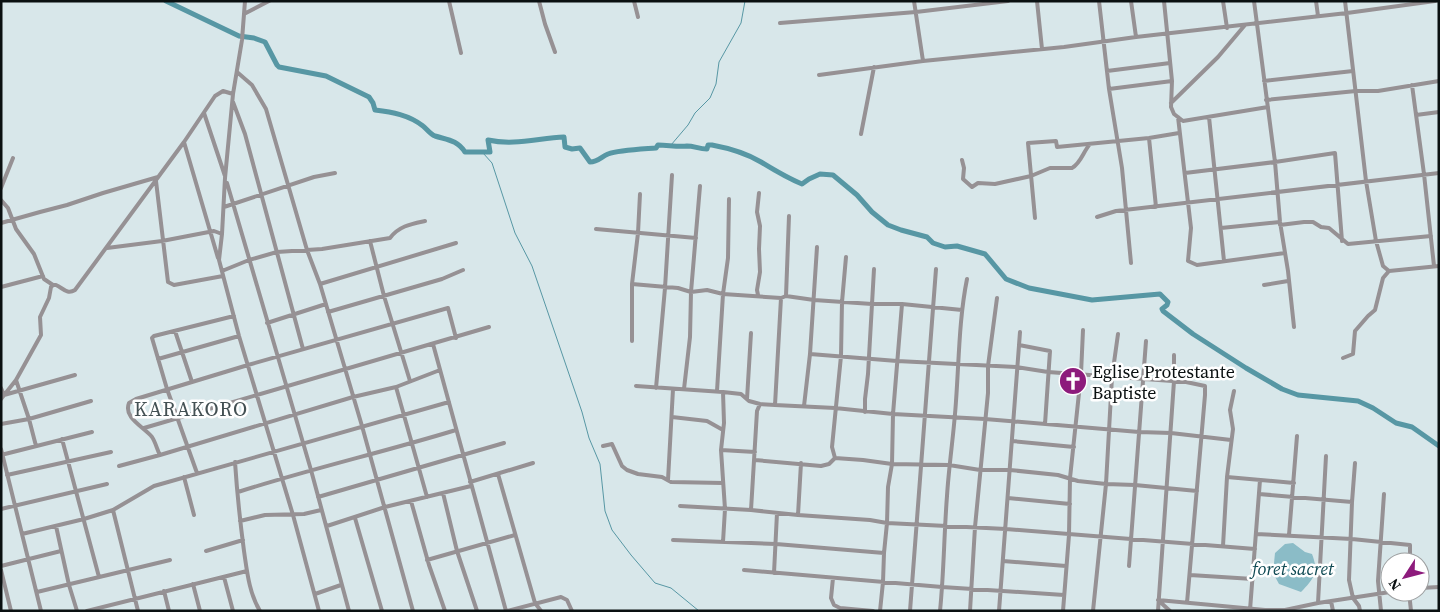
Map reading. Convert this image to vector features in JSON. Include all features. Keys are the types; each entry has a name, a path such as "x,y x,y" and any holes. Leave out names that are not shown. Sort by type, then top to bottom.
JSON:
{"street":[{"path":"219,260 233,94 242,36 245,1"},
{"path":"244,14 269,1"},
{"path":"448,1 461,53"},
{"path":"539,1 554,52"},
{"path":"634,1 638,17"},
{"path":"914,1 923,61"},
{"path":"780,24 916,12 1008,1"},
{"path":"1037,1 1042,49"},
{"path":"1099,1 1109,89 1122,168 1130,263"},
{"path":"1131,1 1136,37"},
{"path":"1164,1 1172,81 1171,107 1178,117 1183,121 1268,107"},
{"path":"1224,1 1226,28"},
{"path":"1254,1 1266,100 1276,162 1280,223 1294,327"},
{"path":"1316,1 1318,16"},
{"path":"1346,1 1366,181 1376,241 1383,266 1389,271"},
{"path":"819,75 923,61 1104,43 1136,37 1347,14 1398,4 1435,1"},
{"path":"1171,103 1218,56 1245,25"},
{"path":"1107,72 1170,63"},
{"path":"862,134 874,67"},
{"path":"1264,81 1353,71"},
{"path":"237,72 252,84 266,109 307,250 320,284 362,426 413,611"},
{"path":"1109,89 1172,81"},
{"path":"1266,100 1356,91 1378,91 1439,81"},
{"path":"1343,358 1353,354 1355,331 1375,310 1383,278 1389,271 1436,266 1412,85"},
{"path":"1,200 8,208 12,221 21,237 34,254 46,281 53,286 56,284 68,293 75,290 219,93 223,91 233,94"},
{"path":"233,100 245,134 303,350"},
{"path":"204,112 311,470 349,611"},
{"path":"1416,114 1439,112"},
{"path":"1178,117 1191,228 1188,261 1197,265 1285,253"},
{"path":"1209,117 1224,261"},
{"path":"1036,218 1028,144 1056,141 1057,147 1179,133"},
{"path":"1148,138 1156,207"},
{"path":"184,142 239,336 293,515 319,611"},
{"path":"962,160 964,168 963,179 972,187 978,184 995,184 1031,176 1050,168 1068,169 1076,167 1090,144"},
{"path":"1185,173 1335,153 1342,241"},
{"path":"1,188 13,158"},
{"path":"224,208 314,177 335,172"},
{"path":"1098,217 1116,211 1439,173"},
{"path":"656,388 672,175"},
{"path":"1,224 157,179"},
{"path":"157,179 162,241 170,285 222,273 249,260 277,252 322,250 390,238 394,231 425,221"},
{"path":"684,389 690,337 700,186"},
{"path":"632,341 632,284 640,194"},
{"path":"758,296 760,226 757,212 759,194"},
{"path":"717,392 723,294 728,258 729,199"},
{"path":"786,296 789,216"},
{"path":"1220,228 1313,222 1321,227 1329,228 1342,241 1348,244 1431,236"},
{"path":"596,229 696,238"},
{"path":"106,248 162,241 209,231 222,234"},
{"path":"370,241 384,296 410,381"},
{"path":"320,284 456,243"},
{"path":"804,406 810,354 817,247"},
{"path":"836,458 832,447 841,356 842,302 846,257"},
{"path":"865,412 864,400 869,357 874,269"},
{"path":"910,611 936,269"},
{"path":"328,312 442,280 463,270"},
{"path":"1,287 43,276"},
{"path":"940,611 945,559 949,466 959,364 959,328 967,279"},
{"path":"1264,285 1288,281"},
{"path":"632,284 678,288 692,292 707,290 723,294 781,298 786,296 814,300 902,304 962,310"},
{"path":"2,397 16,380 41,335 40,317 53,286"},
{"path":"775,405 781,298"},
{"path":"970,611 975,527 988,393 988,366 997,298"},
{"path":"267,323 326,304"},
{"path":"880,611 902,304"},
{"path":"160,456 154,441 144,428 131,419 128,412 129,403 136,399 248,364 448,308 456,338"},
{"path":"197,474 167,389 152,338 234,316"},
{"path":"144,428 489,327"},
{"path":"1063,611 1069,535 1070,478 1081,374 1083,330"},
{"path":"175,331 192,382"},
{"path":"747,399 751,332"},
{"path":"999,611 1020,332"},
{"path":"1093,611 1106,484 1112,377 1118,334"},
{"path":"158,359 239,336"},
{"path":"1130,566 1130,539 1146,341"},
{"path":"433,344 506,611 561,597 567,600 572,611"},
{"path":"1019,345 1050,351 1045,424"},
{"path":"810,354 869,357 897,361 1016,367 1048,372 1174,381 1205,386 1188,603"},
{"path":"1158,611 1171,432 1174,355"},
{"path":"119,466 160,456 353,397 396,387 440,370"},
{"path":"2,397 20,390 75,375"},
{"path":"16,380 30,419 36,446"},
{"path":"636,386 741,394 747,399 760,404 985,419 1139,432 1171,432 1231,440"},
{"path":"396,387 427,497"},
{"path":"1,388 2,397"},
{"path":"668,480 673,390"},
{"path":"1223,546 1227,477 1233,429 1230,410 1234,391"},
{"path":"723,392 723,430 720,450 725,509 723,542"},
{"path":"1,424 30,419 91,401"},
{"path":"22,534 113,510 154,486 449,402"},
{"path":"751,510 757,410 754,402"},
{"path":"757,410 760,404"},
{"path":"672,418 707,421 723,430"},
{"path":"238,492 456,430"},
{"path":"2,455 92,432"},
{"path":"1290,535 1297,436"},
{"path":"62,439 99,577"},
{"path":"1012,441 1074,447"},
{"path":"318,497 419,469 504,442"},
{"path":"603,446 612,444 622,466 627,470 645,476 662,477 671,482 723,483"},
{"path":"1,449 41,611"},
{"path":"720,450 755,452"},
{"path":"7,475 111,452"},
{"path":"1318,603 1326,456"},
{"path":"755,460 825,466 836,458 920,466 1010,470 1070,478 1078,481 1197,491"},
{"path":"235,462 247,571 254,601 260,611"},
{"path":"327,526 385,507 443,493 533,463"},
{"path":"798,515 801,463"},
{"path":"1355,463 1349,580 1353,598 1360,611"},
{"path":"498,474 535,603 541,611"},
{"path":"184,477 194,515"},
{"path":"1227,477 1294,483"},
{"path":"1250,610 1260,480"},
{"path":"1,509 107,484"},
{"path":"443,493 458,551 477,611"},
{"path":"1259,494 1324,498 1352,502"},
{"path":"1381,611 1378,594 1384,494"},
{"path":"1008,498 1070,504"},
{"path":"411,501 445,611"},
{"path":"680,506 751,510 916,525 1006,528 1069,535 1255,549"},
{"path":"113,510 138,611"},
{"path":"240,521 265,515 293,515 321,510"},
{"path":"774,572 777,513"},
{"path":"355,518 382,611"},
{"path":"56,526 69,585 77,611"},
{"path":"1256,534 1352,539 1410,545 1410,552"},
{"path":"428,560 515,535"},
{"path":"206,551 243,540"},
{"path":"673,540 776,544 884,553"},
{"path":"1,566 61,551"},
{"path":"37,592 170,560"},
{"path":"1003,561 1066,566"},
{"path":"1,570 11,611"},
{"path":"744,570 942,587 1064,595"},
{"path":"88,611 105,609 135,599 247,571"},
{"path":"1190,575 1253,579"},
{"path":"224,577 232,611"},
{"path":"833,578 831,598 834,605 840,608 873,611"},
{"path":"193,584 200,611"},
{"path":"314,594 341,585"},
{"path":"164,592 169,611"},
{"path":"1158,600 1250,610 1285,610 1378,594"},
{"path":"1158,600 1170,611"},
{"path":"1331,601 1333,611"}],"green space":[{"name":"foret sacret","path":"1293,543 1305,552 1312,554 1315,566 1312,579 1301,592 1279,584 1273,573 1275,553 1285,544"}],"waterway":[{"path":"166,1 239,36 265,42 279,67 326,76 369,97 375,110 394,113 412,119 433,135 455,143 465,152 490,152 488,140 517,142 564,137 565,147 572,149 580,148 590,162 608,154 656,148 658,145 690,146 701,149 707,149 708,145 712,145 731,149 749,156 802,184 820,174 833,175 888,225 927,237 933,243 945,247 957,246 985,254 1006,279 1029,288 1092,300 1160,294 1168,302 1162,309 1163,311 1193,334 1282,389 1298,395 1358,401 1396,423 1412,427 1439,446"},
{"path":"671,145 688,125 695,113 710,98 716,84 719,62 741,23 745,1"},
{"path":"483,153 492,163 515,233 532,266 582,412 589,438 600,464 605,511 612,530 655,583 671,588 699,611"}],"place":[{"name":"Eglise Protestante Baptiste","path":"1073,381"}],"district":[{"name":"KARAKORO","path":"191,409"}]}
